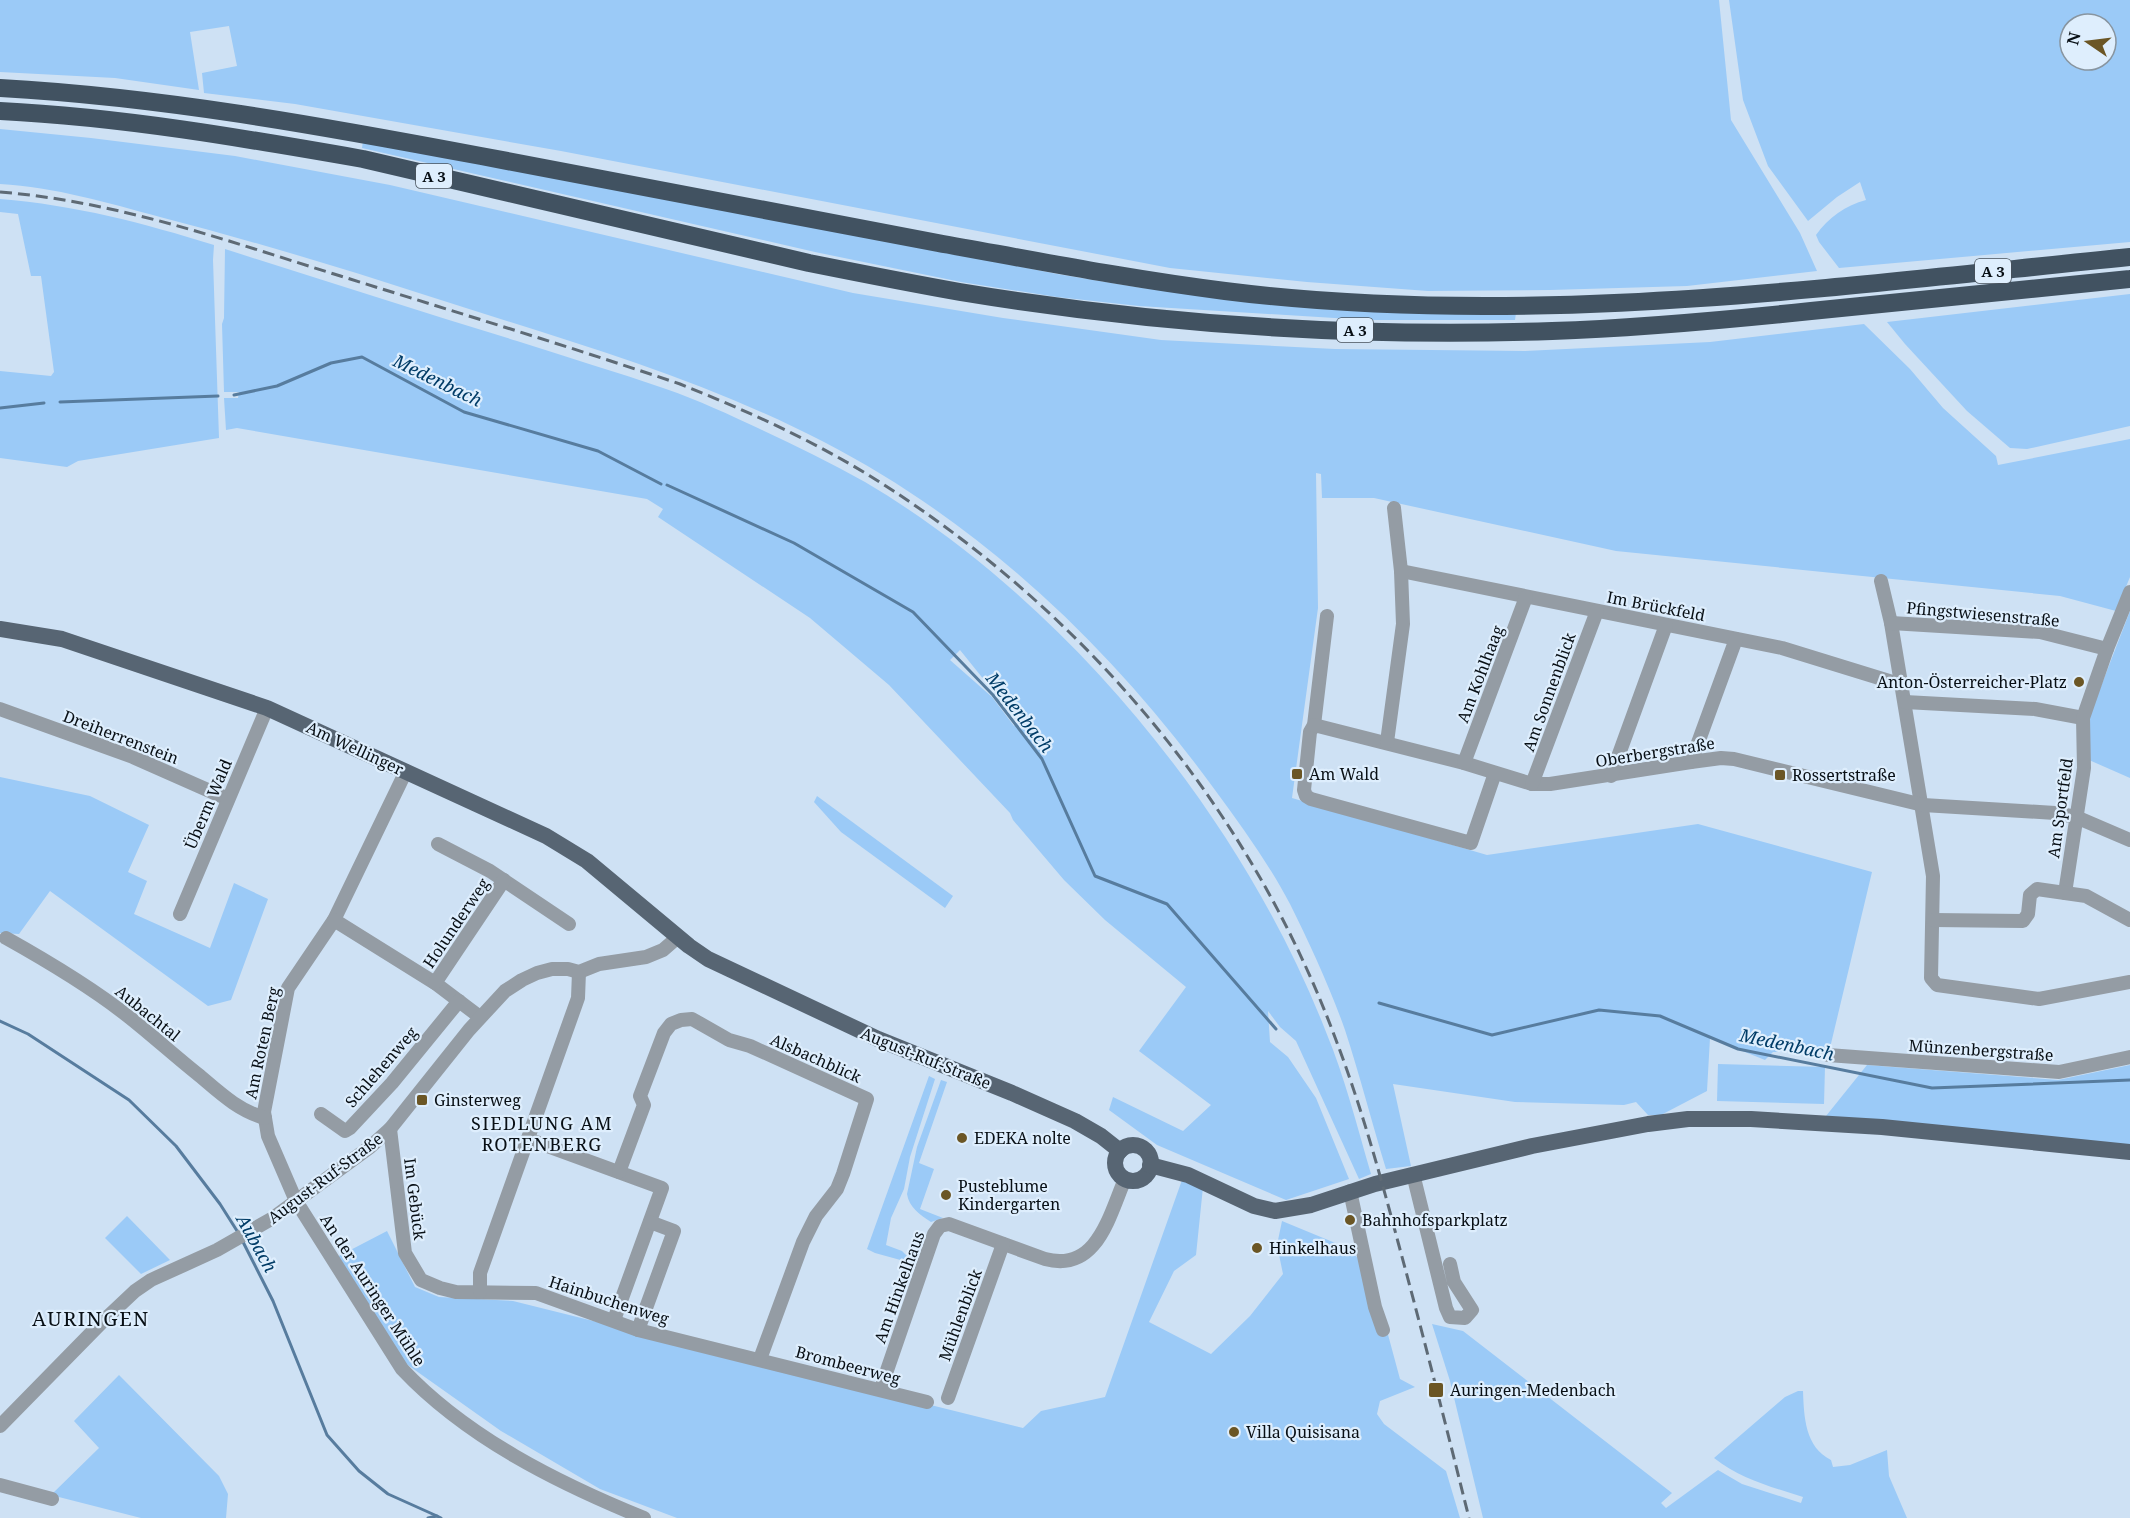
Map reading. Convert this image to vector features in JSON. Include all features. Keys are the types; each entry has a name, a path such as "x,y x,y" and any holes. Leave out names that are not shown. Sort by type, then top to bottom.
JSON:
{"highway":[{"name":"A 3","path":"0,88 115,98 296,121 1060,266 1230,292 1414,305 1542,307 1653,303 2130,257"},
{"name":"A 3","path":"0,111 113,119 352,157 809,263 959,292 1226,324 1365,331 1494,332 1656,326 2130,279"}],"main road":[{"name":"Am Wellinger","path":"0,629 62,639 267,708 546,836 587,861 708,959 729,969"},
{"name":"August-Ruf-Straße","path":"729,969 878,1040 1012,1093 1075,1121 1101,1136 1120,1151"},
{"path":"1150,1166 1188,1175 1254,1206 1275,1211 1311,1205 1350,1191 1413,1174 1532,1146 1648,1124 1721,1118 1881,1127 2130,1152"},
{"path":"1131,1145 1140,1147 1149,1157 1150,1166 1146,1175 1141,1179 1130,1181 1117,1172 1115,1166 1120,1151 1131,1145"}],"street":[{"path":"1387,742 1403,624 1401,571 1394,508"},
{"name":"Im Brückfeld","path":"1401,571 1782,648 1902,685"},
{"path":"1881,581 1891,623 1934,876 1931,978 1937,985 2039,999 2130,982"},
{"name":"Am Sportfeld","path":"2065,893 2084,768 2083,718 2107,648 2130,592"},
{"name":"Am Kohlhaag","path":"1464,763 1526,597"},
{"name":"Am Sonnenblick","path":"1532,784 1597,611"},
{"path":"1327,616 1314,725 1310,732 1304,790 1306,796 1311,800 1471,843 1495,773"},
{"name":"Pfingstwiesenstraße","path":"1891,623 2040,632 2107,648"},
{"path":"1611,776 1666,625"},
{"path":"1691,762 1736,639"},
{"path":"1905,702 2035,710 2083,718"},
{"name":"Überm Wald","path":"180,914 267,708"},
{"name":"Dreiherrenstein","path":"0,709 133,757 228,799"},
{"name":"Oberbergstraße","path":"1314,725 1387,742 1532,784 1550,784 1611,776 1721,758 1734,759 1923,805 2055,813 2076,817 2130,840"},
{"name":"Am Roten Berg","path":"296,1202 268,1136 264,1112 288,988 334,920 406,771"},
{"name":"Holunderweg","path":"438,844 504,880 569,924"},
{"name":"Holunderweg","path":"435,983 504,880"},
{"path":"1933,920 2024,921 2028,914 2030,895 2037,889 2086,896 2130,920"},
{"path":"334,920 435,983 480,1017"},
{"name":"August-Ruf-Straße","path":"0,1426 135,1291 152,1280 240,1238 296,1202 390,1129 480,1017 505,991 537,973 552,969 579,972 599,964 646,957 663,950 678,937"},
{"name":"Aubachtal","path":"6,938 59,968 94,992 130,1018 221,1094 248,1113 265,1118"},
{"path":"480,1292 480,1273 578,998 579,972"},
{"name":"Schlehenweg","path":"321,1114 345,1131 350,1128 392,1083 459,1001"},
{"name":"Alsbachblick","path":"619,1172 644,1105 640,1096 664,1033 671,1024 681,1020 692,1019 729,1040 750,1046 867,1099 837,1189 816,1216 803,1242 760,1359"},
{"name":"Münzenbergstraße","path":"1828,1054 2059,1072 2130,1057"},
{"name":"Im Gebück","path":"390,1129 405,1253 413,1268 422,1280 440,1288 456,1292 480,1292"},
{"path":"528,1139 662,1188 614,1320"},
{"path":"1413,1174 1446,1308 1450,1317 1465,1318 1474,1306 1454,1282 1450,1264"},
{"name":"Am Hinkelhaus","path":"883,1382 936,1230 944,1224 949,1224 1054,1261 1069,1261 1082,1256 1095,1245 1125,1179"},
{"path":"1350,1191 1375,1307 1383,1330"},
{"name":"An der Auringer Mühle","path":"296,1202 402,1369 421,1389 451,1414 550,1477 644,1518"},
{"path":"638,1330 674,1231 650,1222"},
{"name":"Mühlenblick","path":"948,1398 1003,1244"},
{"name":"Hainbuchenweg","path":"480,1292 536,1293 638,1330 760,1359"},
{"name":"Brombeerweg","path":"760,1359 880,1392 927,1402"},
{"path":"0,1485 52,1499"}],"shaded area":[{"path":"0,0 1719,0 1731,120 1800,233 1817,271 1687,286 1428,291 1170,268 561,151 295,104 204,93 202,73 237,66 229,26 190,32 199,90 115,78 0,72"},
{"path":"1729,0 2130,0 2130,242 1839,268 1816,235 1838,213 1866,200 1860,182 1837,197 1808,221 1768,166 1743,100"},
{"path":"0,129 235,156 390,185 853,293 1003,318 1161,340 1335,349 1525,351 1710,342 1864,324 1910,369 1943,408 1996,456 1998,465 2130,439 2130,577 2116,611 2060,596 1616,551 1374,498 1322,498 1321,474 1316,473 1318,608 1292,798 1487,855 1698,824 1872,872 1829,1052 1773,1052 1765,1060 1710,1038 1707,1091 1661,1115 1648,1115 1636,1102 1624,1105 1515,1102 1393,1084 1411,1166 1386,1169 1345,1030 1333,999 1290,904 1255,846 1175,737 1132,687 1040,593 990,550 937,511 882,475 824,442 776,418 677,378 357,273 226,235 81,196 41,188 0,184"},
{"path":"363,141 1057,274 1142,288 1516,313 1515,320 1367,320 1139,306 1057,297 961,282 815,252 362,148"},
{"path":"0,199 108,216 214,245 219,438 78,461 67,467 0,458 0,371 51,376 54,372 41,276 31,276 18,214 0,212"},
{"path":"225,249 690,398 773,435 839,468 865,482 939,531 1010,587 1077,651 1139,720 1196,794 1247,872 1290,951 1333,1049 1371,1174 1359,1179 1296,1041 1280,1027 1268,1011 1270,1042 1288,1057 1316,1098 1349,1179 1286,1200 1157,1145 1109,1110 1113,1097 1183,1131 1211,1105 1139,1051 1186,987 1105,920 1064,880 1013,820 1010,813 889,685 810,618 658,517 663,509 647,499 237,428 226,430 224,398 238,398 239,392 224,392 222,324","holes":["960,650 1018,722 1014,726 992,697 950,660"]},
{"path":"2130,294 2130,426 2027,449 2010,448 1967,411 1887,322"},
{"path":"2130,611 2130,778 2089,760 2088,720"},
{"path":"0,777 90,796 149,825 128,872 147,881 134,914 210,948 234,883 268,899 231,1000 208,1006 50,891 19,934 0,933"},
{"path":"817,796 953,896 945,908 841,832 814,802"},
{"path":"1718,1064 1825,1067 1824,1104 1717,1101"},
{"path":"1867,1065 2058,1080 2130,1065 2130,1145 1826,1116"},
{"path":"929,1076 935,1079 910,1157 904,1189 891,1218 886,1245 902,1251 915,1264 867,1249"},
{"path":"941,1080 947,1082 919,1163 934,1169 920,1209 943,1218 931,1222 913,1207 907,1194 917,1147"},
{"path":"1182,1180 1203,1187 1196,1255 1174,1271 1149,1322 1211,1354 1250,1316 1283,1274 1277,1245 1282,1221 1345,1247 1370,1268 1400,1379 1415,1387 1380,1401 1377,1414 1384,1424 1446,1471 1460,1518 677,1518 600,1489 501,1431 405,1363 337,1257 387,1231 415,1287 439,1297 513,1301 1023,1428 1041,1411 1105,1397"},
{"path":"127,1216 170,1260 141,1274 105,1238"},
{"path":"1432,1324 1463,1331 1672,1493 1661,1503 1666,1508 1718,1470 1742,1484 1801,1503 1803,1497 1745,1477 1714,1458 1785,1397 1803,1391 1805,1421 1811,1439 1822,1454 1831,1460 1833,1467 1850,1465 1887,1450 1889,1476 1907,1518 1483,1518 1450,1381"},
{"path":"119,1375 219,1476 228,1494 226,1518 141,1518 51,1495 99,1448 74,1421"}],"waterway":[{"name":"Medenbach","path":"234,395 277,386 331,363 362,357 464,412 598,451 661,484"},
{"name":"Medenbach","path":"60,402 218,396"},
{"name":"Medenbach","path":"0,408 44,403"},
{"name":"Medenbach","path":"667,485 794,543 913,612 993,695 1042,759 1095,876 1167,904 1276,1029"},
{"name":"Medenbach","path":"1379,1003 1492,1035 1599,1010 1660,1016 1738,1049 1932,1088 2130,1080"},
{"name":"Aubach","path":"0,1021 28,1034 129,1100 176,1146 220,1204 239,1234"},
{"name":"Aubach","path":"242,1240 273,1301 327,1435 359,1471 388,1494 437,1516"},
{"name":"Aubach","path":"428,1518 437,1516 441,1518"}],"railway":[{"path":"0,192 85,204 169,224 594,355 680,384 777,426 870,476 947,528 1020,587 1088,650 1150,719 1206,793 1256,871 1300,954 1336,1040 1370,1140 1469,1518"}],"place":[{"name":"Anton-Österreicher-Platz","path":"2079,682"},
{"name":"Am Wald","path":"1297,774"},
{"name":"Rossertstraße","path":"1780,775"},
{"name":"Ginsterweg","path":"422,1100"},
{"name":"EDEKA nolte","path":"962,1138"},
{"name":"Pusteblume Kindergarten","path":"946,1195"},
{"name":"Bahnhofsparkplatz","path":"1350,1220"},
{"name":"Hinkelhaus","path":"1257,1248"},
{"name":"Auringen-Medenbach","path":"1436,1390"},
{"name":"Villa Quisisana","path":"1234,1432"}],"district":[{"name":"SIEDLUNG AM ROTENBERG","path":"542,1133"},
{"name":"AURINGEN","path":"91,1318"}]}
